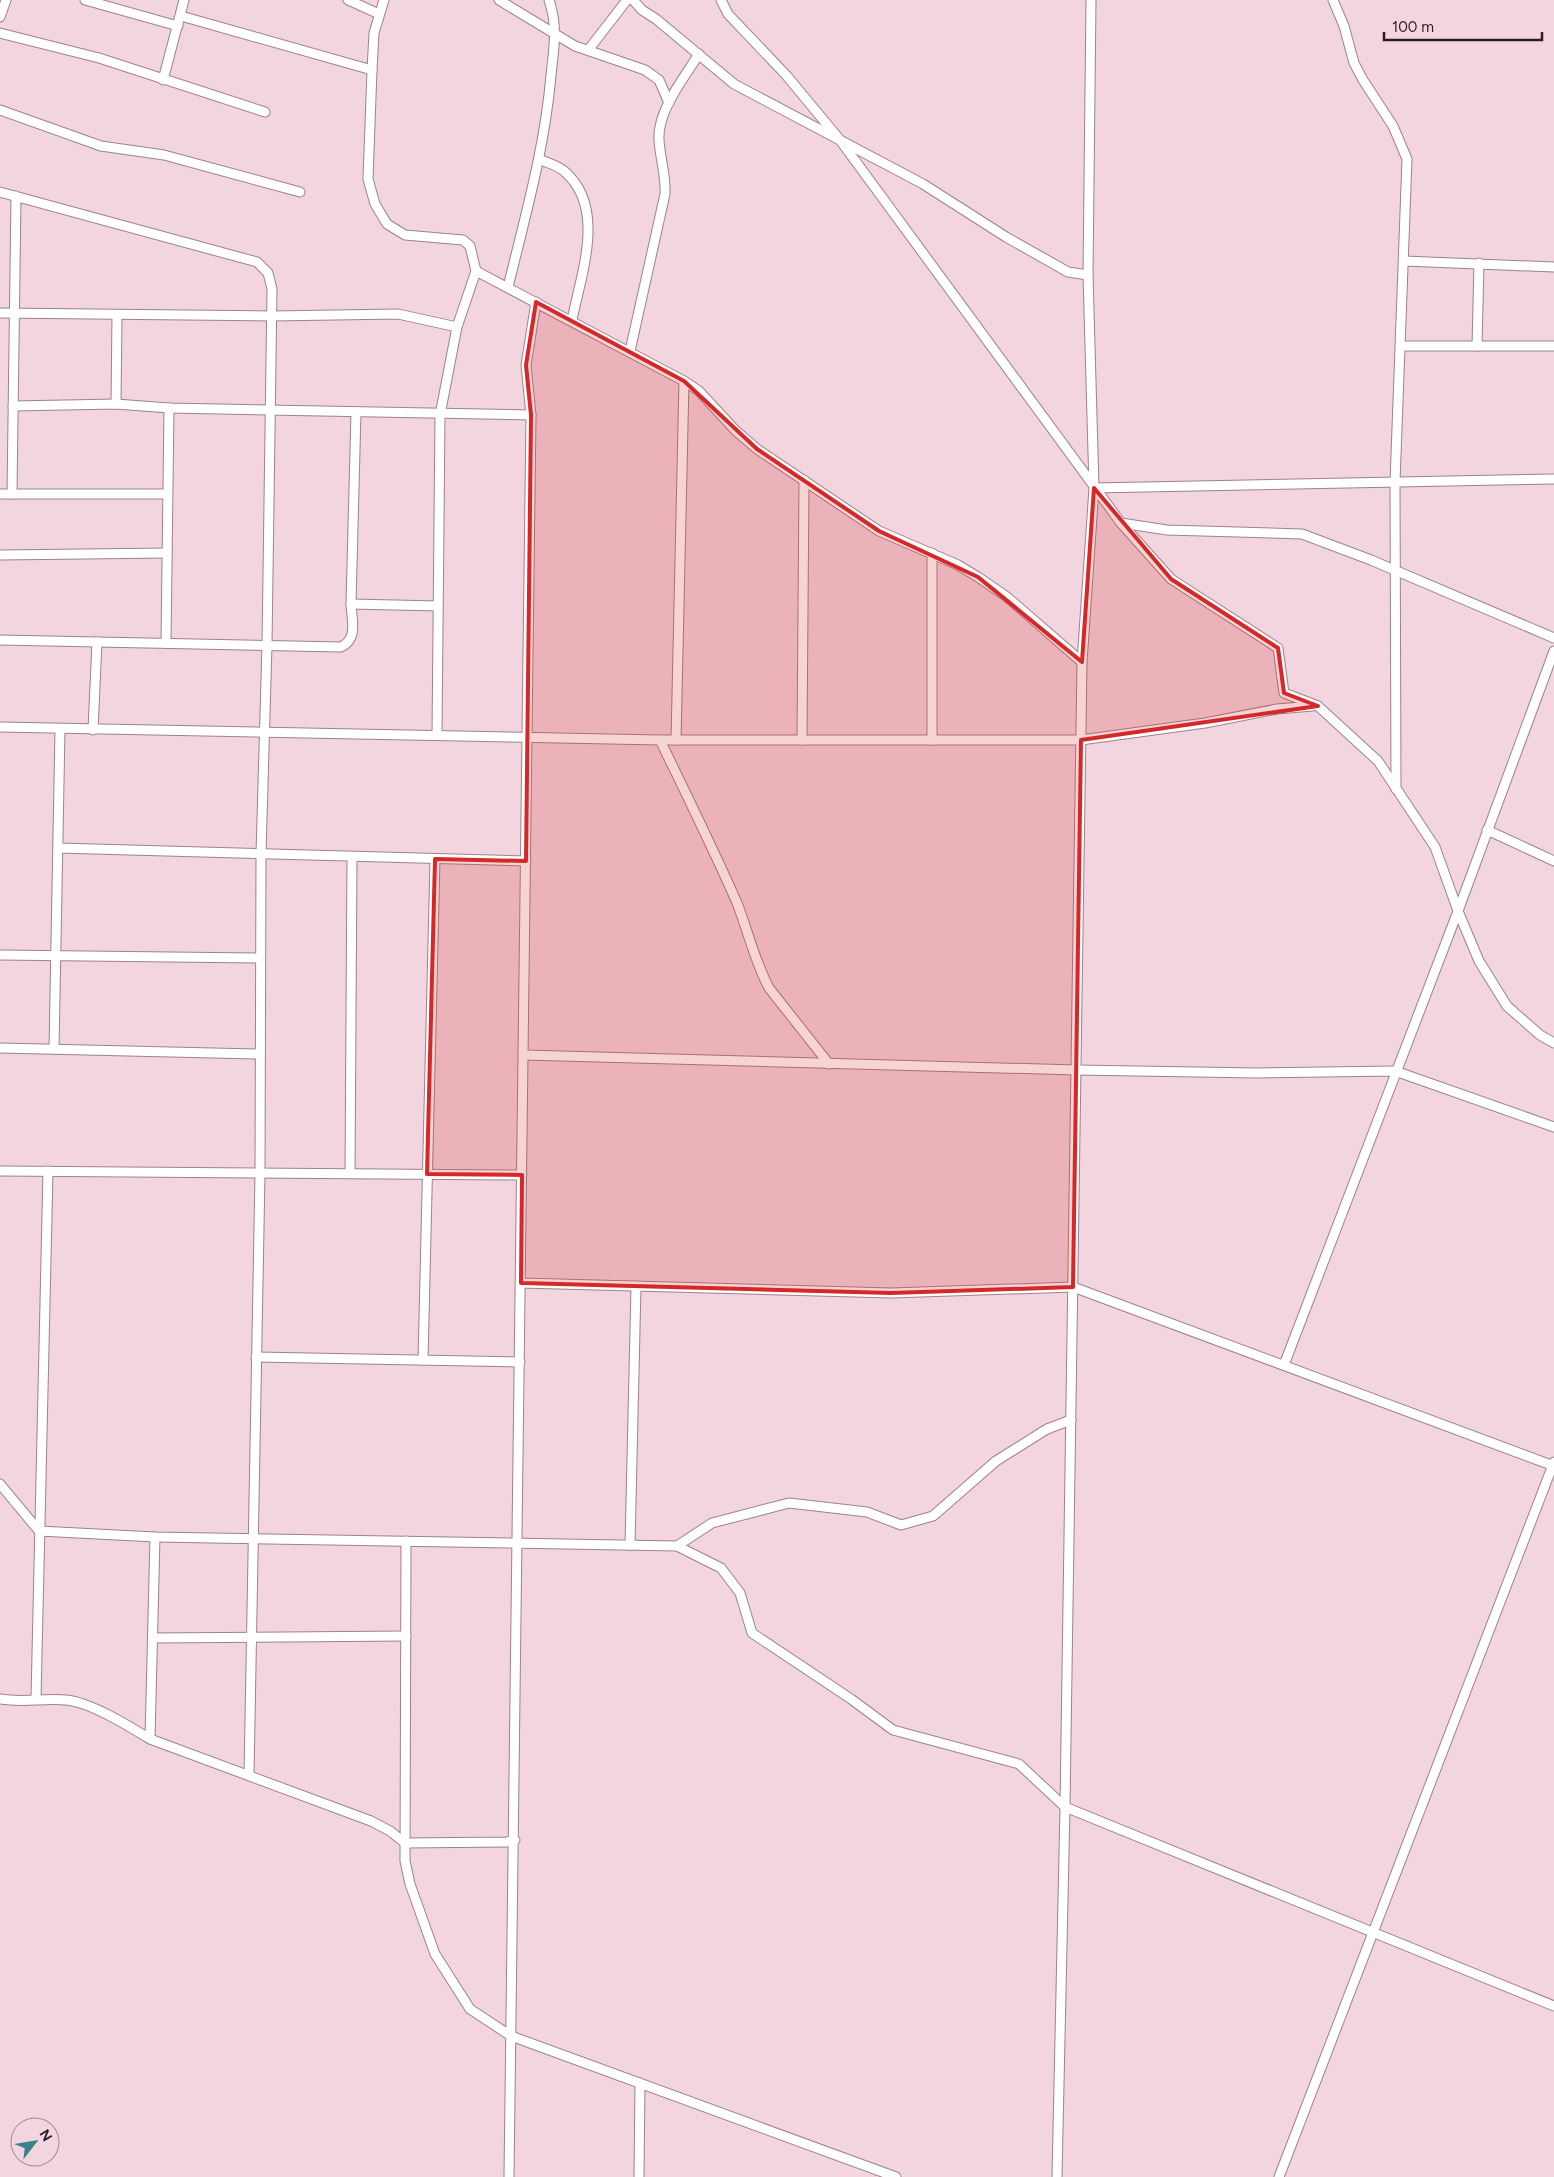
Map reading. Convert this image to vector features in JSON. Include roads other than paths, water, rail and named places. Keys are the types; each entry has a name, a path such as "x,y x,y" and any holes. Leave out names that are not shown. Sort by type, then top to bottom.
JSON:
{"street":[{"path":"0,17 6,0"},
{"path":"85,0 178,26"},
{"path":"163,80 184,0"},
{"path":"348,0 379,14"},
{"path":"384,0 374,33 372,70 368,179 375,204 387,224 405,235 463,240 470,246 476,270 457,327 440,415 437,735"},
{"path":"499,0 575,46 589,49 645,70 659,80 669,103"},
{"path":"508,287 540,159 549,104 556,34 554,15 549,0"},
{"path":"589,49 628,0"},
{"path":"633,0 642,10 656,19 734,84 923,184 1006,237 1068,272 1088,276"},
{"path":"721,0 728,14 786,74 840,140 1121,524 1171,579 1278,648 1284,693 1318,706 1378,762 1435,847 1458,911 1479,961 1507,1006 1540,1035 1554,1043"},
{"path":"1056,2177 1065,1807 1082,662 1094,488 1088,276 1092,0"},
{"path":"1333,0 1344,26 1354,63 1393,126 1407,159 1395,482 1396,789"},
{"path":"180,16 372,70"},
{"path":"0,33 99,58 265,112"},
{"path":"630,351 665,194 666,182 658,142 660,118 699,54"},
{"path":"0,110 101,146 164,155 300,192"},
{"path":"540,159 563,169 580,193 586,211 589,236 572,320"},
{"path":"0,192 257,262 268,273 272,288 268,645 261,854 260,1173 249,1775"},
{"path":"12,494 16,196"},
{"path":"1404,261 1554,267"},
{"path":"1476,346 1479,263"},
{"path":"476,270 684,381 699,392 735,430 757,449 879,530 958,565 985,582 1007,598 1082,662"},
{"path":"509,2177 515,1840 531,416 527,358 536,302"},
{"path":"0,313 272,316 398,314 457,327"},
{"path":"116,404 117,315"},
{"path":"1401,346 1554,346"},
{"path":"676,740 684,381"},
{"path":"13,406 116,404 169,408 531,416"},
{"path":"166,643 169,408"},
{"path":"0,640 341,647 349,643 353,635 351,604 356,412"},
{"path":"1094,488 1554,479"},
{"path":"802,740 804,480"},
{"path":"0,494 167,494"},
{"path":"1121,524 1167,530 1302,534 1395,570 1554,638"},
{"path":"0,556 167,554"},
{"path":"932,554 932,740"},
{"path":"351,604 438,606"},
{"path":"93,730 97,642"},
{"path":"1284,1364 1458,911 1554,652"},
{"path":"0,727 660,740 1081,740 1205,723 1277,709 1318,706"},
{"path":"54,1049 60,729"},
{"path":"660,740 734,896 752,942 762,976 769,988 828,1064"},
{"path":"1487,830 1554,861"},
{"path":"58,848 526,861"},
{"path":"350,1173 352,856"},
{"path":"423,1360 435,859"},
{"path":"0,955 56,954 260,958"},
{"path":"0,1048 260,1054"},
{"path":"524,1055 1076,1070 1257,1073 1395,1071 1554,1127"},
{"path":"0,1171 522,1175"},
{"path":"36,1700 48,1171"},
{"path":"521,1284 891,1293 1072,1287 1553,1465 1279,2177"},
{"path":"630,1546 636,1286"},
{"path":"256,1357 520,1362"},
{"path":"677,1546 712,1523 788,1503 867,1512 901,1525 932,1516 996,1461 1047,1429 1071,1420"},
{"path":"0,1484 40,1531 156,1537 677,1546 721,1568 740,1593 752,1633 851,1699 893,1730 1019,1764 1065,1807 1554,2006"},
{"path":"150,1739 156,1537"},
{"path":"406,1541 405,1861 410,1884 436,1954 470,2009 511,2036 896,2177"},
{"path":"153,1638 406,1636"},
{"path":"0,1699 12,1702 68,1700 118,1720 150,1739 371,1821 390,1831 405,1844 507,1842 515,1840"},
{"path":"639,2177 640,2083"}]}
